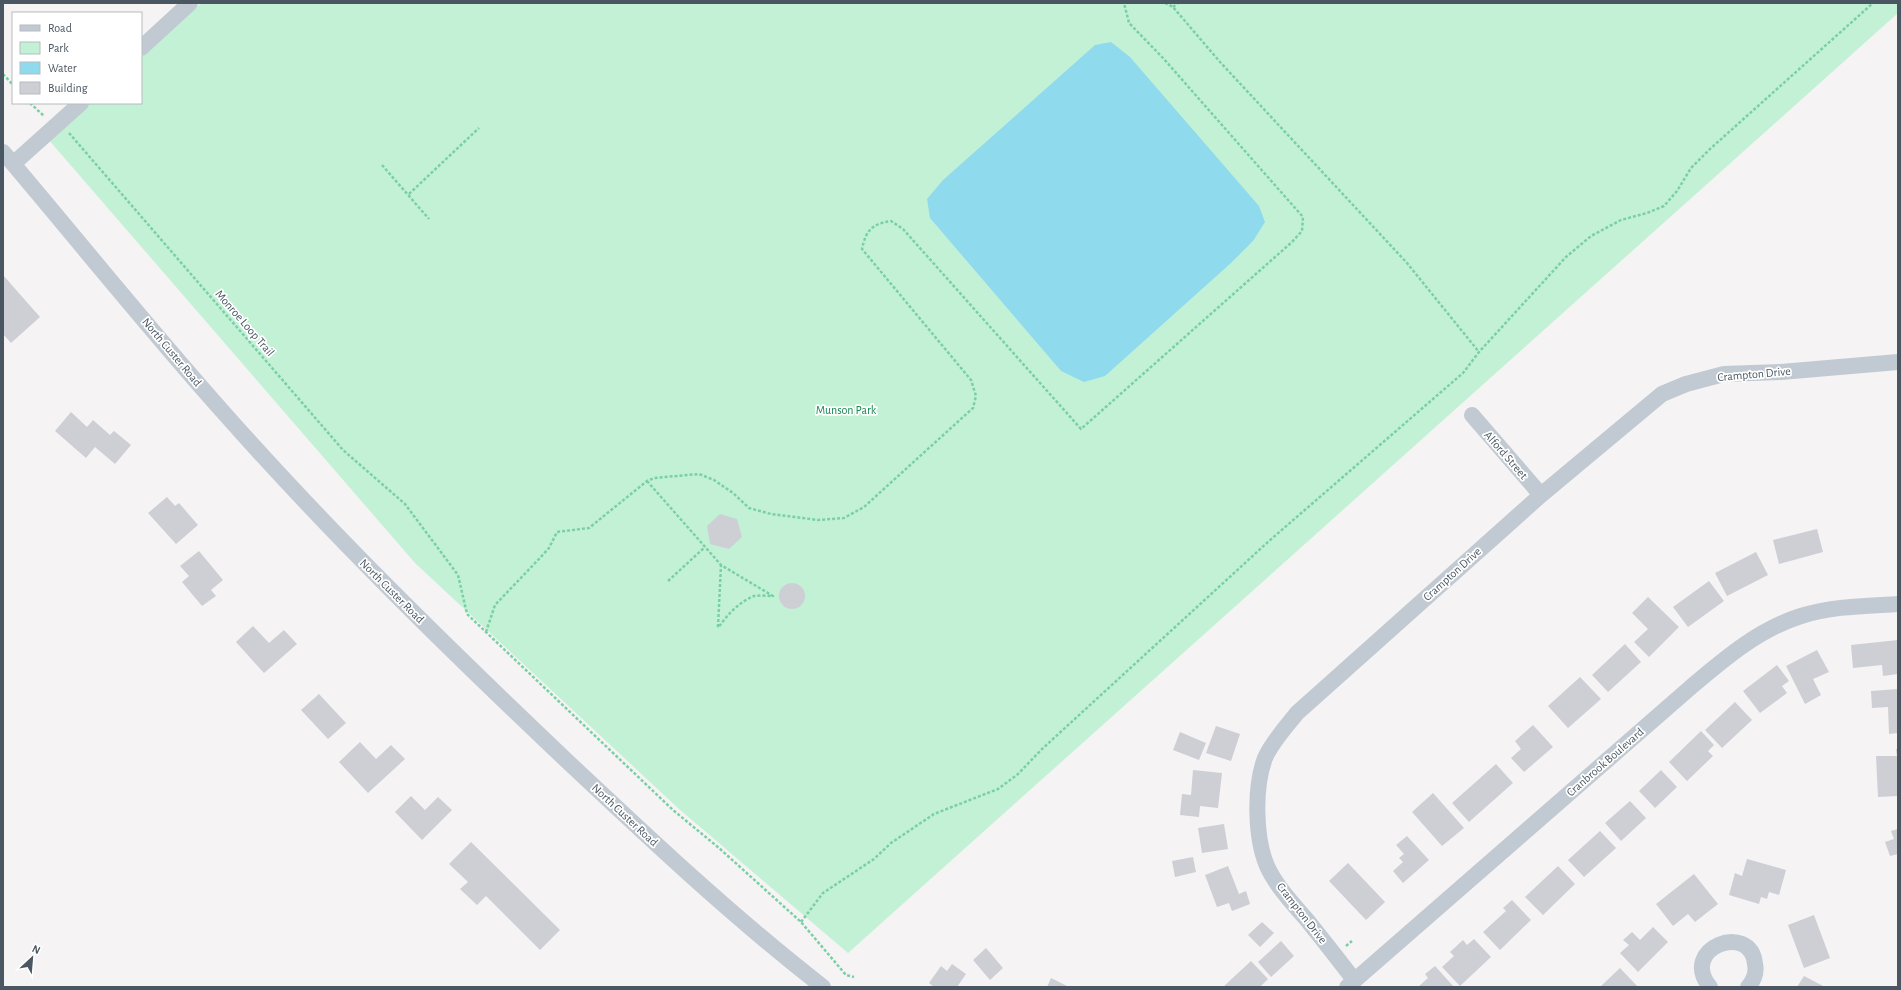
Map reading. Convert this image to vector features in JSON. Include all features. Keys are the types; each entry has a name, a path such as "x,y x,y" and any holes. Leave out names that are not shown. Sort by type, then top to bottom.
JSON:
{"street":[{"path":"142,47 190,3"},
{"path":"13,164 80,104"},
{"name":"North Custer Road","path":"3,152 223,412 293,489 399,600 644,833 747,926 823,987"},
{"name":"Crampton Drive","path":"1350,984 1336,955 1286,896 1267,866 1259,831 1259,786 1265,758 1279,735 1297,713 1541,495 1662,394 1686,384 1724,374 1781,372 1898,362"},
{"name":"Alford Street","path":"1472,415 1541,495"},
{"name":"Cranbrook Boulevard","path":"1350,984 1691,687 1740,648 1761,634 1801,616 1860,606 1898,604"},
{"path":"1709,987 1702,971 1706,954 1712,948 1728,941 1745,946 1755,961 1756,970 1754,978 1748,987"}],"path":[{"path":"486,632 495,605 549,548 557,532 589,528 647,481 654,478 699,474 714,480 749,508 771,514 818,520 844,518 864,507 973,408 976,396 971,380 862,249 865,236 876,223 891,221 903,229 1081,429 1292,242 1302,231 1303,217 1163,58 1129,23 1124,3"},
{"path":"1165,3 1173,7 1220,62 1407,263 1479,352"},
{"path":"1173,7 1178,3"},
{"path":"801,922 823,893 874,859 891,843 934,814 998,789 1018,774 1048,744 1269,541 1463,373 1479,352 1566,257 1592,236 1621,220 1648,213 1664,206 1677,191 1691,168 1710,149 1873,3"},
{"path":"3,74 12,84"},
{"name":"Monroe Loop Trail","path":"31,104 38,111 71,135 343,450 405,504 443,558 458,575 467,614 673,810 719,848 801,922 846,975 854,977"},
{"path":"409,194 479,128"},
{"path":"382,166 409,194 429,219"},
{"path":"647,481 721,565 774,596 755,596 740,603 725,618 718,628 721,565"},
{"path":"668,581 705,547"}],"green space":[{"name":"Munson Park","path":"201,3 1898,3 1898,13 848,953 679,809 415,563 48,139 88,104 142,104 142,55"}],"water":[{"path":"1111,42 1130,57 1259,206 1265,222 1253,241 1231,263 1105,376 1084,382 1061,371 930,218 927,199 943,180 1095,45"}],"building":[{"path":"3,275 40,317 11,343 3,334"},
{"path":"71,412 87,427 93,420 110,435 114,431 131,445 115,464 95,447 86,458 55,431"},
{"path":"167,497 175,506 179,503 198,525 176,544 148,513"},
{"path":"720,514 737,519 742,537 729,549 710,544 707,526"},
{"path":"1817,529 1823,552 1779,564 1773,540"},
{"path":"199,551 223,580 211,590 216,596 202,606 182,582 189,576 180,566"},
{"path":"1756,552 1768,575 1727,596 1715,573"},
{"path":"1709,581 1724,601 1688,627 1673,607"},
{"path":"792,583 801,587 805,596 801,605 792,609 783,605 779,596 783,587"},
{"path":"1648,597 1679,627 1649,657 1634,642 1648,629 1632,613"},
{"path":"253,626 269,643 284,630 297,644 264,673 236,642"},
{"path":"1898,640 1898,674 1883,676 1882,665 1853,668 1851,645"},
{"path":"1625,644 1641,662 1608,692 1592,675"},
{"path":"1817,650 1829,672 1813,679 1821,695 1805,704 1786,666"},
{"path":"1777,665 1789,681 1782,686 1787,693 1760,713 1743,691"},
{"path":"1580,677 1601,699 1568,728 1548,706"},
{"path":"1898,689 1898,733 1889,734 1888,707 1872,708 1871,691"},
{"path":"319,694 346,723 328,739 301,710"},
{"path":"1735,702 1752,720 1722,748 1705,730"},
{"path":"1533,725 1553,747 1524,772 1511,758 1521,749 1515,741"},
{"path":"1216,726 1240,734 1231,761 1206,753"},
{"path":"1701,731 1714,745 1708,751 1713,756 1687,781 1669,762"},
{"path":"1180,732 1206,743 1199,760 1173,750"},
{"path":"360,742 376,759 391,745 405,759 368,793 339,762"},
{"path":"1896,749 1898,749 1898,796 1878,797 1876,756 1897,756"},
{"path":"1496,764 1513,783 1469,822 1452,803"},
{"path":"1193,770 1222,773 1218,808 1200,806 1199,817 1180,815 1182,794 1191,795"},
{"path":"1661,770 1677,787 1655,808 1639,791"},
{"path":"1433,793 1464,828 1442,846 1412,812"},
{"path":"411,796 425,810 438,797 452,810 422,840 395,812"},
{"path":"1630,801 1646,818 1621,841 1605,823"},
{"path":"1224,824 1228,849 1202,853 1198,828"},
{"path":"1898,829 1898,854 1890,856 1885,842 1894,839 1891,831"},
{"path":"1600,831 1616,848 1584,877 1568,860"},
{"path":"1407,836 1429,860 1403,883 1393,871 1403,862 1399,858 1404,854 1396,845"},
{"path":"471,842 560,930 540,950 486,896 477,905 460,889 468,882 449,864"},
{"path":"1193,857 1196,872 1175,877 1172,861"},
{"path":"1747,859 1786,870 1779,895 1769,892 1767,899 1761,897 1759,904 1729,895 1735,873 1742,876"},
{"path":"1348,863 1385,902 1366,920 1329,881"},
{"path":"1228,866 1239,894 1246,891 1250,904 1232,911 1229,903 1217,907 1205,875"},
{"path":"1558,866 1575,884 1543,915 1525,897"},
{"path":"1694,874 1718,904 1695,922 1688,914 1673,926 1656,904"},
{"path":"1512,900 1531,920 1500,950 1483,932 1506,911 1503,908"},
{"path":"1814,915 1830,958 1804,968 1788,925"},
{"path":"1262,922 1274,933 1260,947 1248,935"},
{"path":"1653,927 1668,942 1638,972 1620,953 1629,945 1623,940 1632,932 1640,940"},
{"path":"1474,939 1491,957 1460,986 1442,967 1454,956 1450,952 1463,940 1467,945"},
{"path":"1281,941 1294,956 1271,977 1258,962"},
{"path":"986,948 1003,968 990,980 973,960"},
{"path":"1251,961 1268,979 1260,987 1223,987"},
{"path":"952,964 966,974 957,987 934,987 929,983 941,966 947,971"},
{"path":"1435,966 1454,987 1418,987 1428,978 1425,974"},
{"path":"1620,968 1638,987 1600,987"},
{"path":"1804,976 1825,987 1797,987"},
{"path":"1051,978 1069,987 1047,987"}]}
